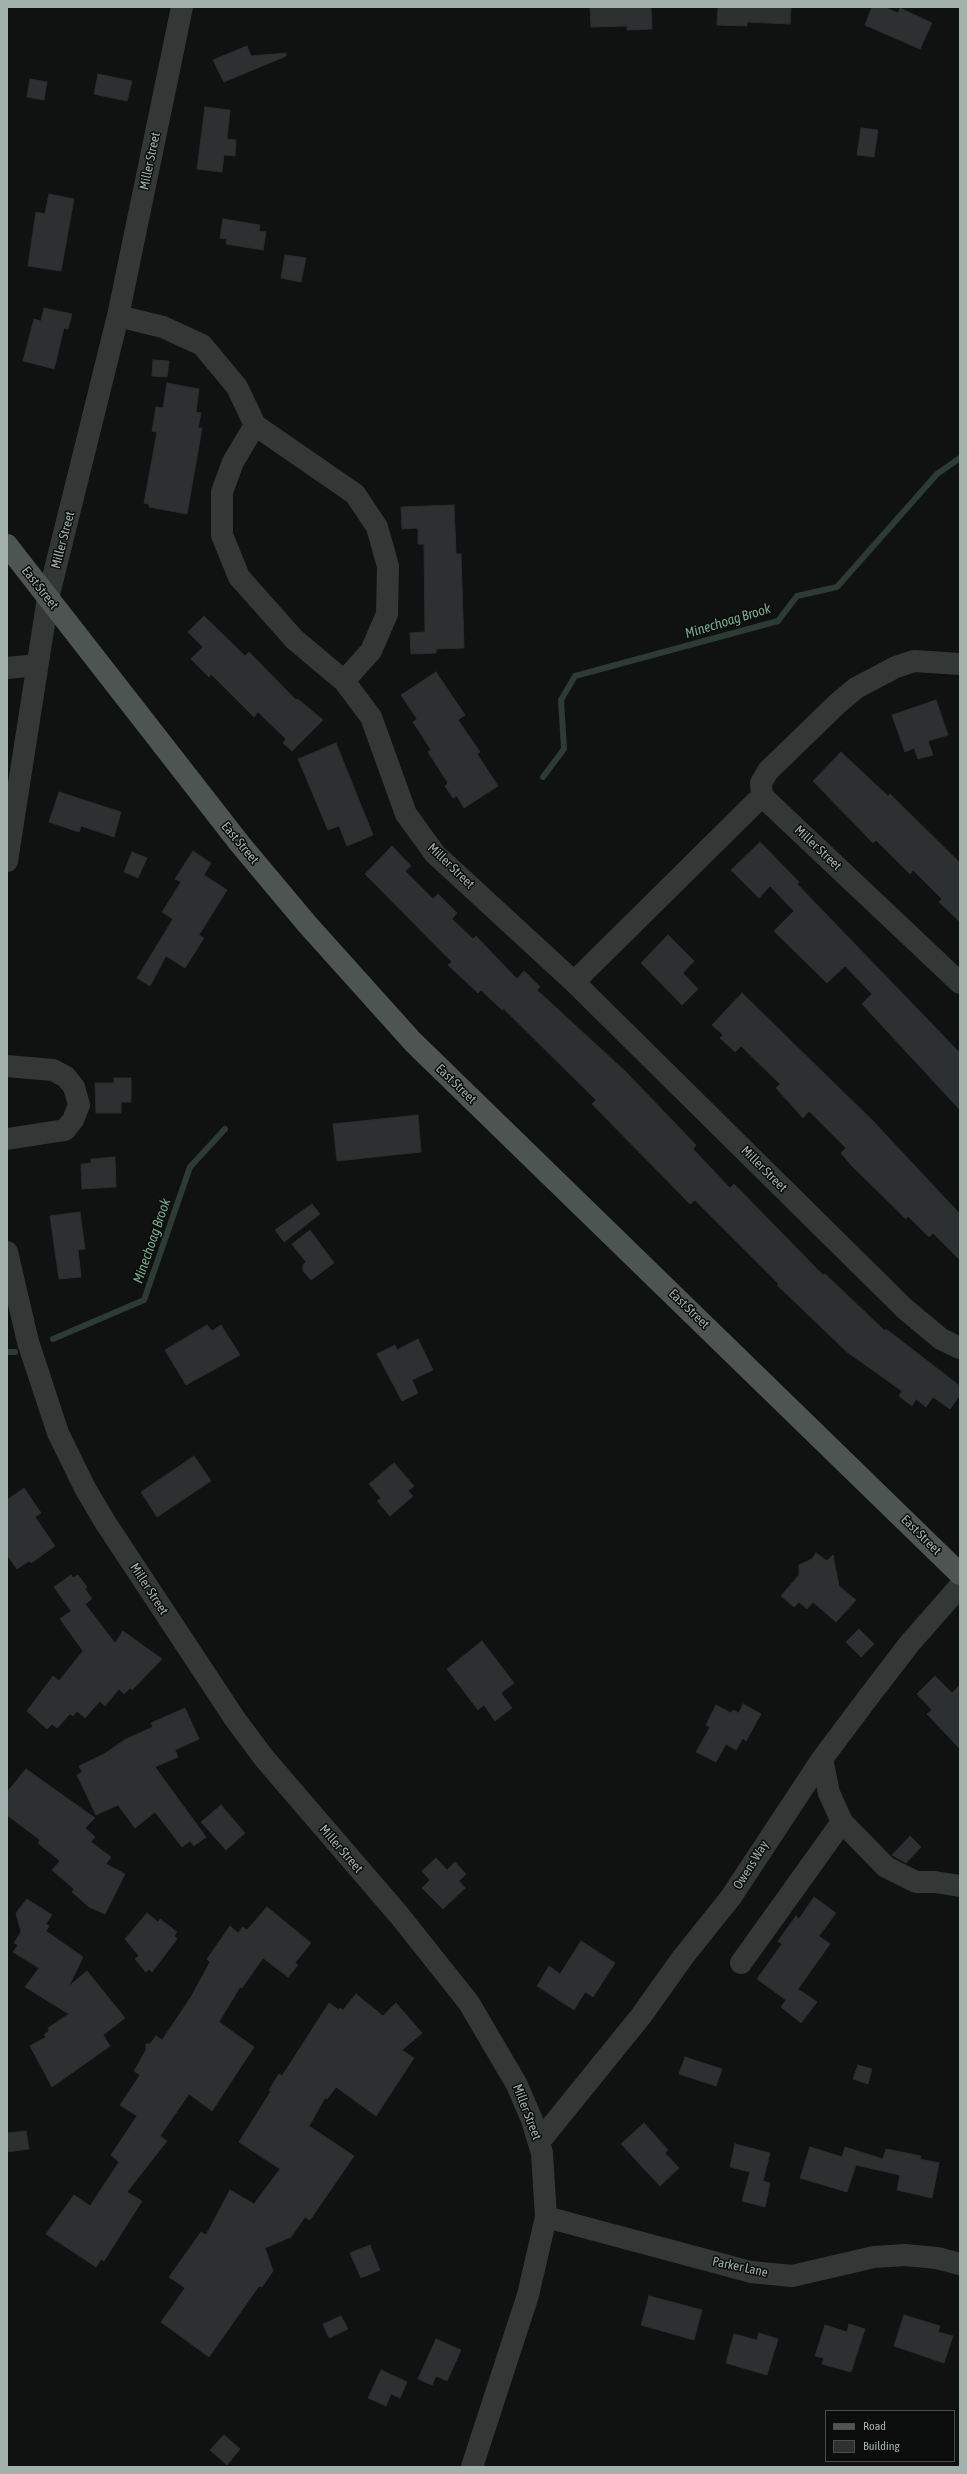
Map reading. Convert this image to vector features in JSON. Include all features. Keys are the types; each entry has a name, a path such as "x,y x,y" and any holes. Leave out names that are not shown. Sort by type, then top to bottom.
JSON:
{"main road":[{"name":"East Street","path":"7,545 240,844 307,924 413,1042 960,1574"}],"street":[{"name":"Miller Street","path":"7,860 48,598 118,316 182,7"},
{"path":"118,316 163,327 202,345 237,387 255,425 355,494 377,527 388,566 387,614 371,651 344,681"},
{"name":"Miller Street","path":"255,425 233,462 222,492 222,535 239,577 294,639 344,681 371,717 406,814 435,854 574,982 905,1309 941,1339 960,1348"},
{"path":"574,982 762,796 761,783 768,770 837,704 856,688 896,667 914,661 960,664"},
{"path":"7,668 37,665"},
{"name":"Miller Street","path":"762,796 960,983"},
{"path":"7,1066 53,1070 66,1077 74,1087 79,1105 73,1120 65,1130 7,1139"},
{"name":"Miller Street","path":"7,1252 28,1342 41,1385 58,1433 84,1488 235,1720 282,1780 399,1915 469,2003 518,2085 542,2153 546,2217 528,2295 472,2467"},
{"name":"Owens Way","path":"539,2142 641,2016 683,1957 731,1897 822,1759 910,1643 960,1586"},
{"path":"822,1759 829,1793 842,1822 886,1867 916,1882 935,1882 960,1886"},
{"path":"741,1962 842,1822"},
{"name":"Parker Lane","path":"546,2217 752,2272 792,2276 874,2257 905,2255 937,2258 960,2264"}],"building":[{"path":"590,7 651,7 652,29 627,30 627,26 591,27"},
{"path":"718,7 791,7 790,24 747,22 747,26 717,25"},
{"path":"872,7 884,7 898,13 900,8 932,23 920,49 865,25"},
{"path":"247,46 251,56 286,53 286,56 224,82 213,60"},
{"path":"98,74 132,81 127,101 94,94"},
{"path":"30,79 47,82 44,100 27,97"},
{"path":"205,107 230,110 227,139 236,140 235,156 224,155 222,172 197,169"},
{"path":"861,128 878,130 874,157 857,155"},
{"path":"49,194 74,199 61,271 28,266 36,212 45,214"},
{"path":"223,219 260,225 259,231 266,232 263,250 226,244 227,239 220,238"},
{"path":"285,255 306,258 301,282 281,278"},
{"path":"44,308 72,314 68,329 64,328 54,369 23,361 34,319 41,321"},
{"path":"153,360 169,361 167,377 152,376"},
{"path":"167,383 199,389 196,412 201,413 198,428 202,428 187,514 149,507 149,504 144,503 157,432 152,431 156,407 163,408"},
{"path":"454,505 456,554 461,554 464,648 436,649 436,653 411,654 410,633 425,632 424,544 418,544 418,528 402,529 401,507"},
{"path":"204,616 245,656 249,652 296,700 298,699 323,720 292,751 283,743 286,739 258,712 254,717 211,674 209,677 191,659 203,647 188,632"},
{"path":"436,672 465,715 458,720 480,752 477,754 498,786 464,808 457,796 453,798 445,786 448,783 428,752 431,750 413,722 417,719 401,695"},
{"path":"936,700 948,735 928,741 933,755 918,759 914,748 905,752 892,715"},
{"path":"336,743 373,835 347,846 339,826 328,830 298,759"},
{"path":"841,752 888,796 890,794 960,863 960,922 939,902 942,899 913,870 910,874 876,840 873,843 813,781"},
{"path":"59,792 121,812 114,837 81,826 79,832 49,822"},
{"path":"760,842 799,882 797,884 960,1053 960,1110 862,1004 872,994 845,966 827,983 774,931 794,911 770,886 759,898 731,870"},
{"path":"392,846 411,866 405,871 433,899 438,894 457,913 452,919 473,939 476,936 517,979 524,971 540,987 537,990 626,1072 696,1145 693,1149 730,1188 734,1184 823,1275 825,1274 885,1331 886,1329 960,1386 960,1395 950,1409 933,1397 926,1407 916,1399 912,1406 899,1396 902,1391 847,1352 777,1285 779,1284 695,1200 690,1204 592,1104 596,1100 504,1009 502,1010 481,990 478,993 448,965 452,962 365,874"},
{"path":"193,851 211,863 204,875 227,890 199,935 204,938 185,968 166,956 150,986 137,978 173,919 162,912 181,882 175,879"},
{"path":"132,852 147,858 138,878 124,872"},
{"path":"668,935 694,961 683,973 698,989 682,1005 641,963"},
{"path":"742,993 873,1121 960,1214 960,1260 933,1233 929,1237 908,1216 906,1219 853,1167 841,1153 846,1148 809,1111 803,1118 776,1088 780,1084 741,1046 735,1052 720,1038 723,1035 712,1025"},
{"path":"114,1078 131,1078 131,1102 121,1102 121,1113 96,1113 95,1083 114,1083"},
{"path":"418,1115 421,1152 337,1161 333,1124"},
{"path":"115,1157 116,1187 82,1189 81,1164 91,1163 91,1159"},
{"path":"312,1204 320,1214 284,1242 275,1230"},
{"path":"80,1212 85,1249 78,1250 81,1277 59,1279 50,1216"},
{"path":"310,1230 334,1263 311,1280 303,1271 303,1265 306,1262 292,1244"},
{"path":"207,1325 212,1331 221,1325 240,1355 186,1385 165,1350"},
{"path":"418,1339 433,1370 412,1380 418,1393 402,1401 377,1354 395,1345 397,1350"},
{"path":"194,1456 211,1481 157,1517 141,1492"},
{"path":"394,1463 414,1486 408,1491 413,1496 390,1516 377,1501 381,1498 369,1484"},
{"path":"24,1488 41,1513 35,1517 55,1546 31,1563 29,1561 17,1569 7,1555 7,1500"},
{"path":"816,1553 827,1561 833,1555 839,1586 856,1600 836,1622 813,1602 807,1609 799,1602 794,1607 781,1596 799,1575 799,1565 812,1559"},
{"path":"71,1575 73,1578 78,1575 87,1587 85,1589 92,1599 85,1604 115,1643 123,1631 162,1659 132,1690 130,1688 124,1694 119,1689 105,1706 100,1701 85,1718 77,1711 73,1716 70,1714 57,1728 52,1724 47,1729 27,1711 53,1676 59,1681 83,1651 60,1619 71,1611 54,1587"},
{"path":"859,1629 874,1644 861,1657 846,1642"},
{"path":"482,1641 514,1683 501,1693 512,1708 495,1721 484,1705 478,1710 447,1669"},
{"path":"935,1676 952,1693 960,1685 960,1749 927,1714 932,1710 917,1694"},
{"path":"743,1704 761,1714 746,1741 743,1738 736,1750 726,1744 716,1762 696,1752 710,1727 706,1725 716,1705 731,1713 733,1710 739,1713"},
{"path":"185,1708 199,1739 175,1750 178,1757 155,1767 206,1837 194,1846 190,1841 182,1847 155,1812 135,1828 118,1805 96,1815 77,1775 82,1772 79,1766 104,1754 126,1739 153,1727 151,1723"},
{"path":"26,1769 95,1818 85,1828 95,1837 91,1842 111,1857 106,1864 125,1874 105,1914 89,1907 72,1892 74,1889 52,1870 60,1861 38,1843 40,1840 7,1815 7,1792"},
{"path":"221,1805 245,1833 226,1850 201,1822"},
{"path":"910,1836 921,1847 906,1863 892,1855"},
{"path":"436,1858 447,1870 455,1862 466,1874 459,1881 465,1888 443,1909 422,1888 430,1880 422,1871"},
{"path":"814,1897 836,1913 819,1936 830,1944 798,1989 817,2002 801,2023 781,2007 786,2000 757,1979 782,1944 778,1941 796,1916 799,1919"},
{"path":"27,1899 52,1915 46,1924 49,1926 46,1931 83,1957 69,1986 87,1971 125,2018 103,2035 110,2046 52,2087 30,2046 46,2037 44,2035 49,2031 48,2028 69,2014 25,1987 39,1968 13,1952 18,1945 14,1943 21,1932 16,1913"},
{"path":"267,1907 311,1943 295,1963 298,1965 288,1977 263,1958 242,1988 240,1987 219,2022 254,2047 212,2111 189,2094 160,2136 167,2141 127,2192 142,2201 104,2261 101,2259 96,2267 46,2234 74,2195 90,2206 119,2162 111,2155 137,2116 120,2105 140,2075 134,2071 146,2050 146,2044 150,2044 156,2036 162,2040 191,1997 210,1962 207,1959 230,1926 238,1933 243,1927 247,1930"},
{"path":"147,1913 158,1922 160,1919 177,1932 174,1936 177,1939 152,1972 149,1969 146,1972 135,1959 139,1956 125,1939"},
{"path":"581,1941 615,1963 593,1997 585,1992 574,2010 537,1986 549,1966 560,1974"},
{"path":"356,1994 383,2016 396,2003 422,2033 402,2050 414,2058 376,2116 336,2087 327,2099 325,2098 309,2126 354,2156 310,2220 305,2217 291,2237 265,2248 273,2271 262,2287 259,2286 209,2357 161,2322 185,2288 169,2277 201,2232 206,2235 230,2190 254,2204 280,2169 239,2142 271,2091 269,2090 279,2074 282,2076 329,2003 339,2010 340,2008 343,2010"},
{"path":"685,2057 722,2069 716,2086 679,2074"},
{"path":"858,2065 872,2069 868,2084 853,2079"},
{"path":"644,2123 668,2150 665,2153 679,2168 660,2186 621,2144"},
{"path":"26,2131 29,2149 7,2152 7,2133"},
{"path":"735,2144 770,2153 763,2181 770,2183 765,2207 742,2201 750,2172 730,2167"},
{"path":"810,2147 842,2157 845,2147 883,2159 886,2149 921,2156 920,2159 939,2163 932,2198 897,2190 900,2175 856,2165 847,2192 800,2178"},
{"path":"370,2245 380,2270 361,2278 350,2253"},
{"path":"649,2296 702,2310 694,2340 641,2325"},
{"path":"904,2315 940,2326 938,2332 953,2336 944,2363 894,2346"},
{"path":"341,2316 348,2329 329,2338 323,2324"},
{"path":"849,2324 865,2329 851,2372 822,2364 824,2358 815,2356 825,2325 847,2332"},
{"path":"759,2333 778,2339 767,2375 726,2363 734,2334 757,2340"},
{"path":"436,2339 461,2350 447,2381 436,2376 432,2385 418,2379"},
{"path":"381,2370 407,2382 400,2398 391,2394 386,2406 368,2398"},
{"path":"224,2435 240,2449 227,2465 210,2450"}],"waterway":[{"name":"Minechoag Brook","path":"543,777 564,749 561,700 575,676 778,621 797,596 837,587 937,474 960,458"},
{"name":"Minechoag Brook","path":"53,1339 144,1300 190,1167 225,1129"},
{"name":"Minechoag Brook","path":"7,1352 15,1352"}]}
